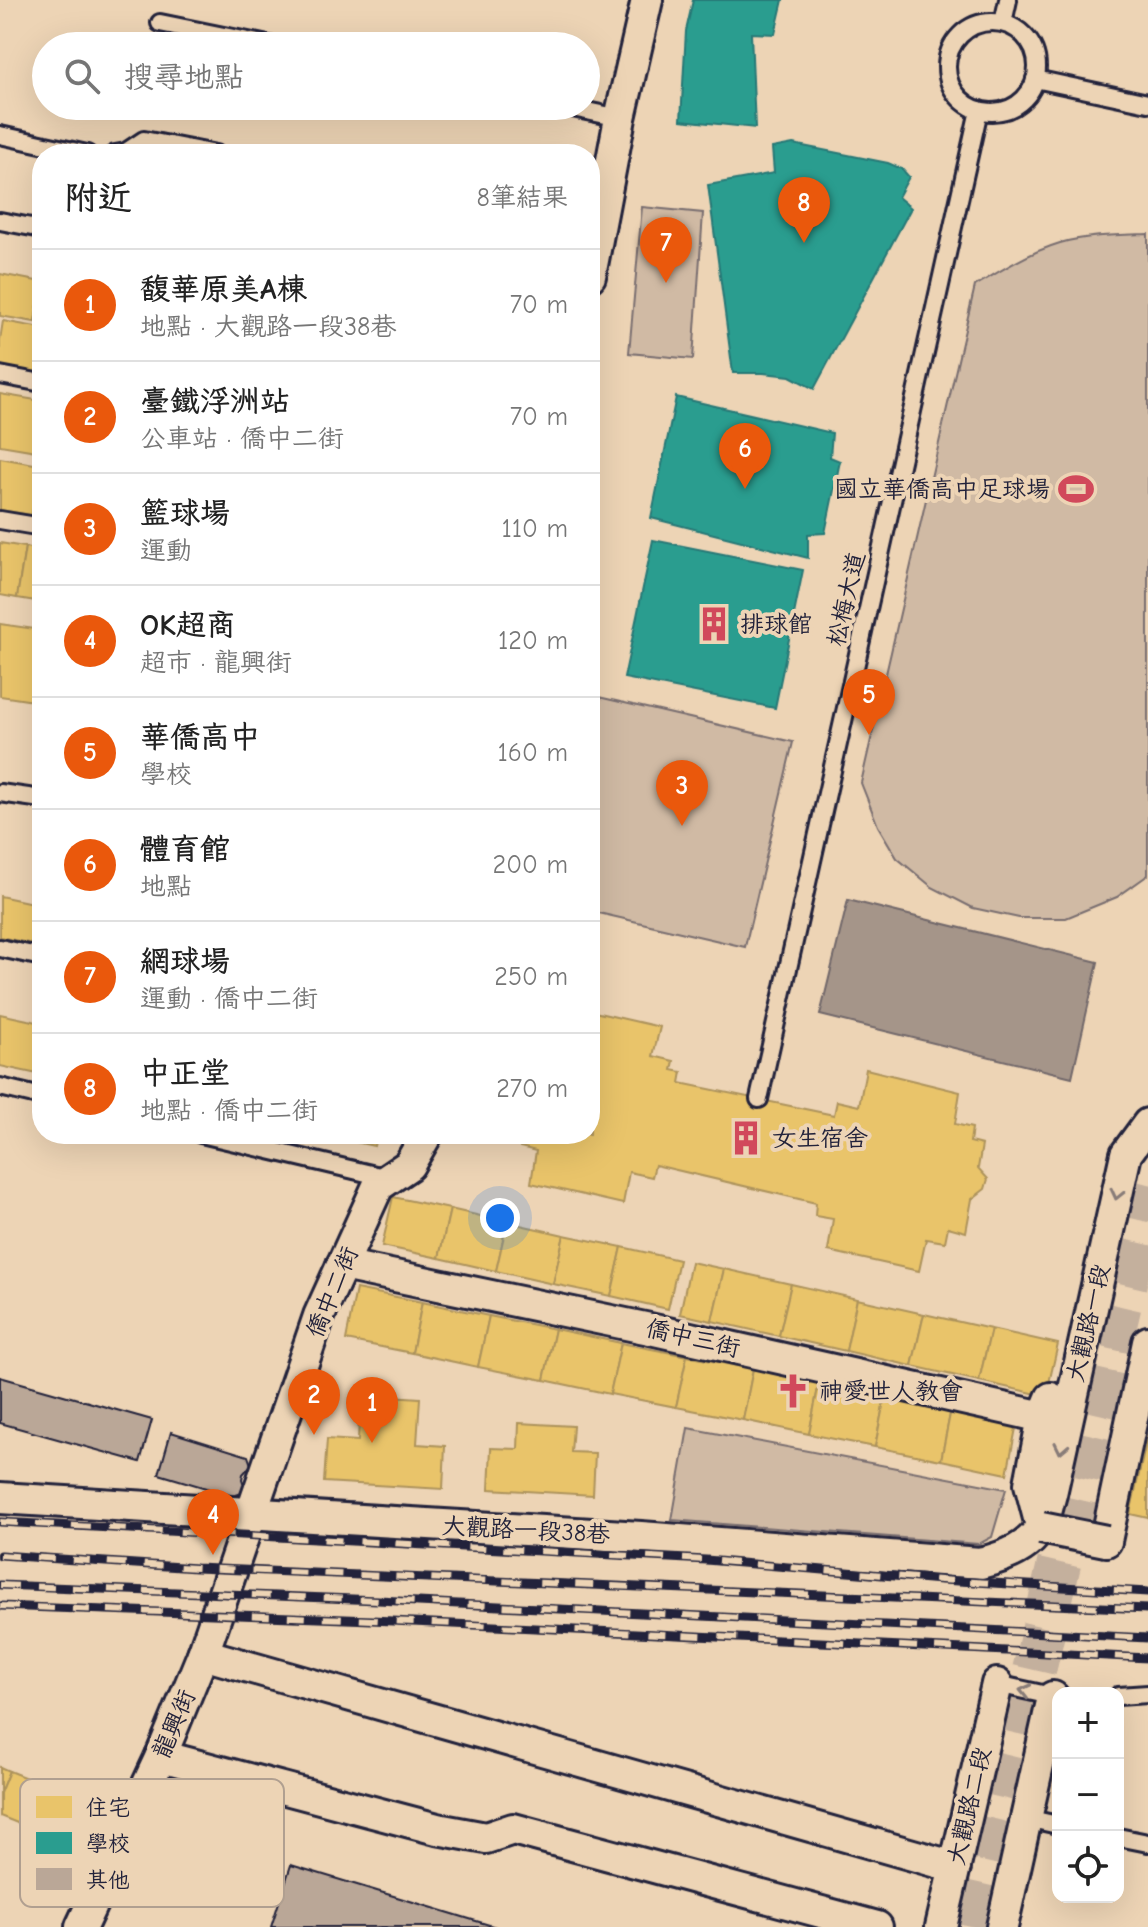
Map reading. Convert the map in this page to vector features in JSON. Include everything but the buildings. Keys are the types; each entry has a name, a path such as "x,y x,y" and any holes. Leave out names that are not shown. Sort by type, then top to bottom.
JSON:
{"street":[{"path":"600,205 647,0"},
{"name":"大觀路一段","path":"1041,1528 1126,1154 1148,1124"},
{"name":"僑中二街","path":"252,1515 319,1316 378,1186 409,1165 421,1144"},
{"name":"僑中三街","path":"342,1265 650,1329 1043,1417"},
{"path":"1082,1347 1066,1361 1043,1417 1030,1484 1041,1528 1106,1541 1141,1407 1148,1342"},
{"name":"大觀路一段38巷","path":"0,1498 641,1537 980,1563 1004,1557 1041,1528"},
{"name":"龍興街","path":"150,1779 203,1654 252,1515"},
{"path":"203,1654 955,1867"},
{"name":"大觀路二段","path":"941,1927 997,1684"},
{"path":"1006,1926 1026,1818 1052,1713"},
{"path":"161,1756 248,1779"},
{"path":"284,1789 437,1829 486,1838 513,1829 877,1927"},
{"name":"龍興街","path":"81,1927 90,1907"}],"lane":[{"path":"1003,23 1008,0"},
{"path":"988,21 1003,23 1016,28 1035,51 1035,79 1020,102 993,112 979,110 966,105 956,95 946,69 947,55 962,31 974,24 988,21"},
{"path":"160,23 204,32"},
{"path":"1035,79 1148,103"},
{"name":"松梅大道","path":"759,1099 979,110"},
{"path":"600,114 620,118"},
{"path":"0,135 41,144"},
{"path":"138,144 144,140 165,144"},
{"path":"0,221 32,227"},
{"path":"0,375 32,381"},
{"path":"0,520 32,525"},
{"path":"0,793 32,798"},
{"path":"0,948 32,955"},
{"path":"0,1087 32,1095"},
{"path":"244,1144 389,1178"},
{"path":"997,1684 1052,1696"},
{"path":"1026,1818 1052,1824"},
{"path":"1124,1838 1148,1843"}],"shaded area":[{"path":"642,207 703,213 693,359 629,353"},
{"path":"1148,234 1148,875 1117,897 1066,918 1019,918 973,908 932,887 897,858 878,826 861,783 975,286 1027,256 1060,243 1093,237"},
{"path":"600,697 793,742 745,947 600,913"},
{"path":"848,900 1098,962 1072,1077 820,1015"},
{"path":"688,1428 1006,1489 992,1537 979,1544 672,1520"}],"tunnel":[{"path":"974,1927 1148,1184"}],"railway":[{"path":"0,1522 706,1560 941,1580 1148,1592"},
{"path":"0,1555 196,1568 1148,1609"},
{"path":"0,1585 378,1600 1148,1638"},
{"path":"0,1606 372,1620 1148,1658"}],"place":[{"name":"中正堂","path":"804,243"},
{"name":"網球場","path":"666,283"},
{"name":"體育館","path":"745,489"},
{"name":"國立華僑高中足球場","path":"1076,489"},
{"name":"排球館","path":"714,624"},
{"name":"華僑高中","path":"869,735"},
{"name":"籃球場","path":"682,826"},
{"name":"女生宿舍","path":"746,1138"},
{"name":"神愛世人教會","path":"793,1391"},
{"name":"臺鐵浮洲站","path":"314,1435"},
{"name":"馥華原美A棟","path":"372,1443"},
{"name":"OK超商","path":"213,1555"}]}
